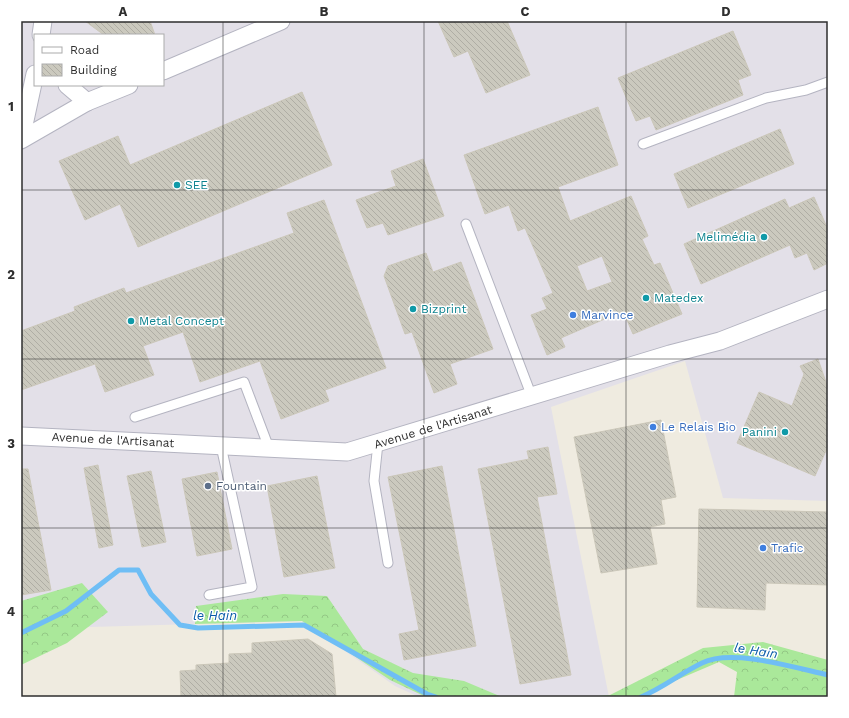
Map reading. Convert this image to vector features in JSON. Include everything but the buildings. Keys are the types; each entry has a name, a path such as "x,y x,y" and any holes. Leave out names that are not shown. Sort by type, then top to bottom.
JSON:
{"street":[{"path":"41,34 43,21"},
{"path":"164,71 281,21"},
{"path":"21,140 34,79"},
{"path":"68,86 87,102"},
{"path":"21,140 87,102 127,86"},
{"name":"Avenue de l'Artisanat","path":"21,436 347,452 670,354 720,341 828,299"}],"lane":[{"path":"643,144 766,98 806,90 828,82"},
{"path":"466,224 532,397"},
{"path":"136,417 244,382 268,448"},
{"path":"378,443 374,481 388,563"},
{"path":"209,595 252,587 221,446"}],"shaded area":[{"path":"21,21 828,21 828,501 723,498 685,361 551,407 609,697 419,697 395,686 302,621 21,629"}],"green space":[{"path":"82,583 108,612 67,643 21,665 21,601"},
{"path":"283,594 327,596 363,649 413,673 464,681 502,697 426,697 390,680 302,621 195,624 196,606"},
{"path":"763,642 828,660 828,697 734,697 737,672 719,662 637,697 586,697 610,695 703,648"}],"waterway":[{"name":"le Hain","path":"21,633 66,611 119,570 138,570 151,594 180,625 198,628 304,625 427,694 436,697"},
{"name":"le Hain","path":"641,697 694,667 715,659 747,658 782,664 828,675"}],"place":[{"name":"SEE","path":"177,185"},
{"name":"Melimédia","path":"764,237"},
{"name":"Matedex","path":"646,298"},
{"name":"Bizprint","path":"413,309"},
{"name":"Marvince","path":"573,315"},
{"name":"Metal Concept","path":"131,321"},
{"name":"Le Relais Bio","path":"653,427"},
{"name":"Panini","path":"785,432"},
{"name":"Fountain","path":"208,486"},
{"name":"Trafic","path":"763,548"}]}
